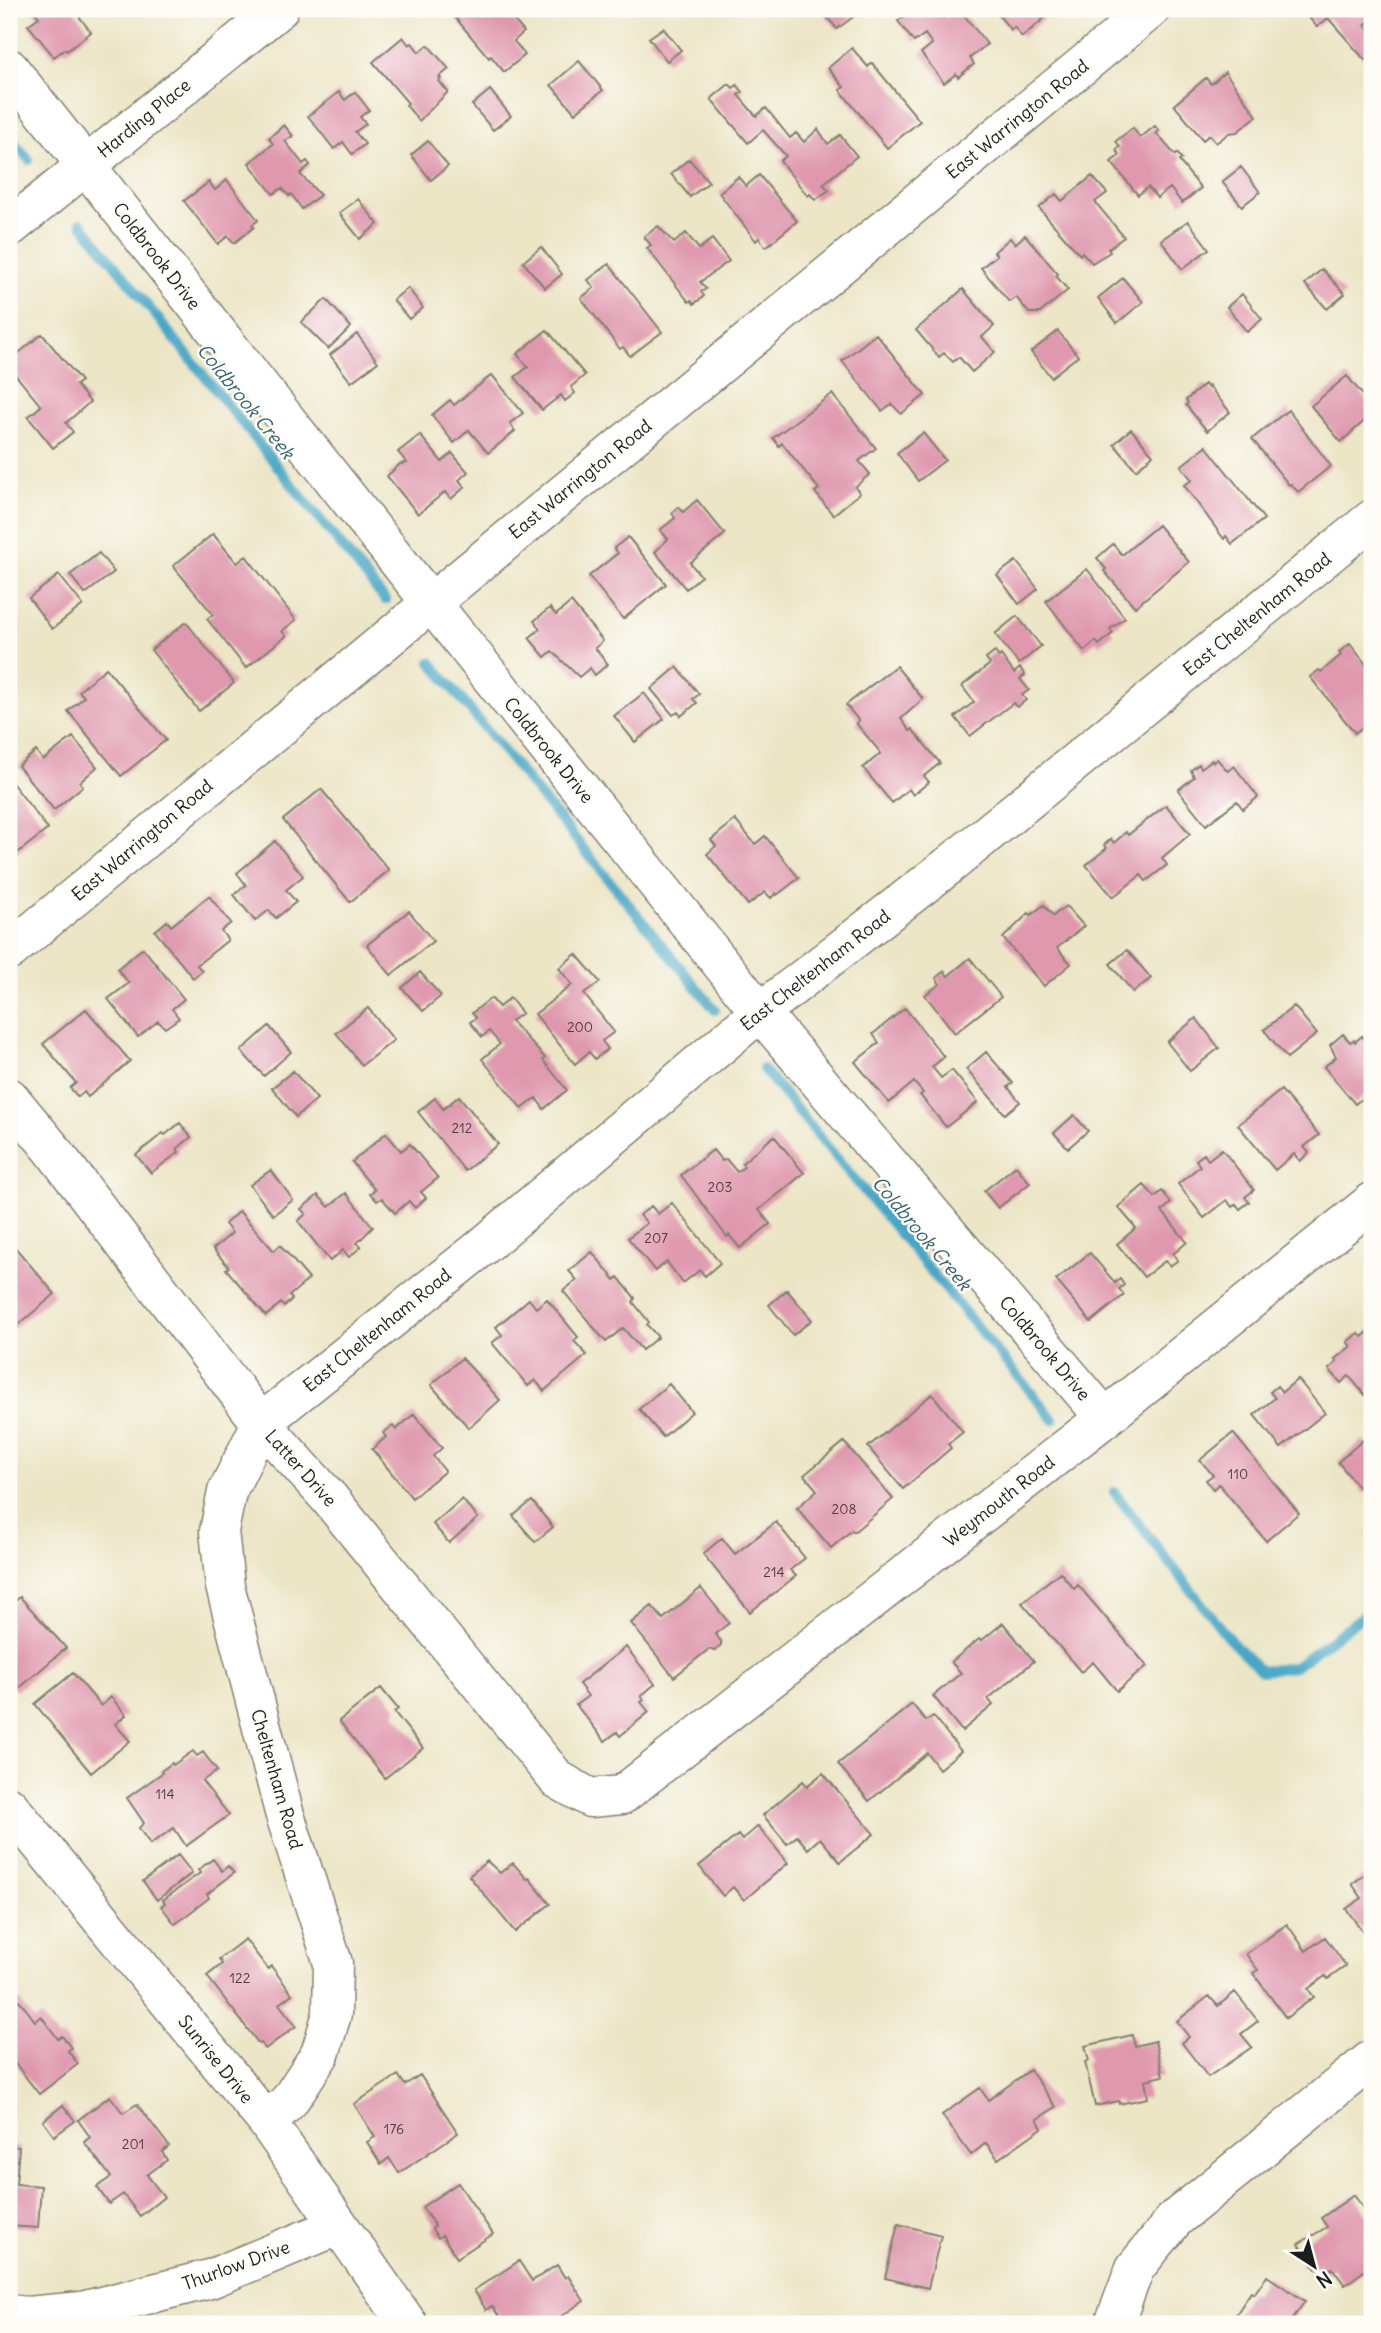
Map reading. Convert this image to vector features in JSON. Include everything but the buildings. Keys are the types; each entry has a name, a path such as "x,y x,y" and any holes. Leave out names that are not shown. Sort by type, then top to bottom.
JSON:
{"street":[{"name":"Harding Place","path":"9,228 279,9"},
{"name":"East Warrington Road","path":"9,951 1151,9"},
{"name":"Coldbrook Drive","path":"9,68 430,602 760,1012 1105,1418"},
{"name":"East Cheltenham Road","path":"261,1423 481,1248 760,1012 947,867 1372,519"},
{"name":"Latter Drive","path":"9,1097 52,1149 261,1423 329,1498 557,1779 590,1798 622,1796"},
{"name":"Weymouth Road","path":"622,1796 1105,1418 1372,1202"},
{"name":"Cheltenham Road","path":"261,1423 228,1492 219,1531 225,1586 284,1812 333,1963 332,2014 320,2054 289,2101 267,2122"},
{"name":"Sunrise Drive","path":"9,1807 267,2122 408,2324"},
{"path":"1114,2324 1135,2267 1175,2219 1372,2059"},
{"name":"Thurlow Drive","path":"9,2314 27,2316 82,2311 210,2279 338,2226"}],"waterway":[{"name":"Coldbrook Creek","path":"9,136 29,160"},
{"name":"Coldbrook Creek","path":"81,223 385,600"},
{"name":"Coldbrook Creek","path":"431,662 715,1010"},
{"name":"Coldbrook Creek","path":"763,1069 1054,1420"},
{"name":"Coldbrook Creek","path":"1114,1492 1231,1641 1261,1671 1294,1667 1363,1616 1372,1614"}]}
